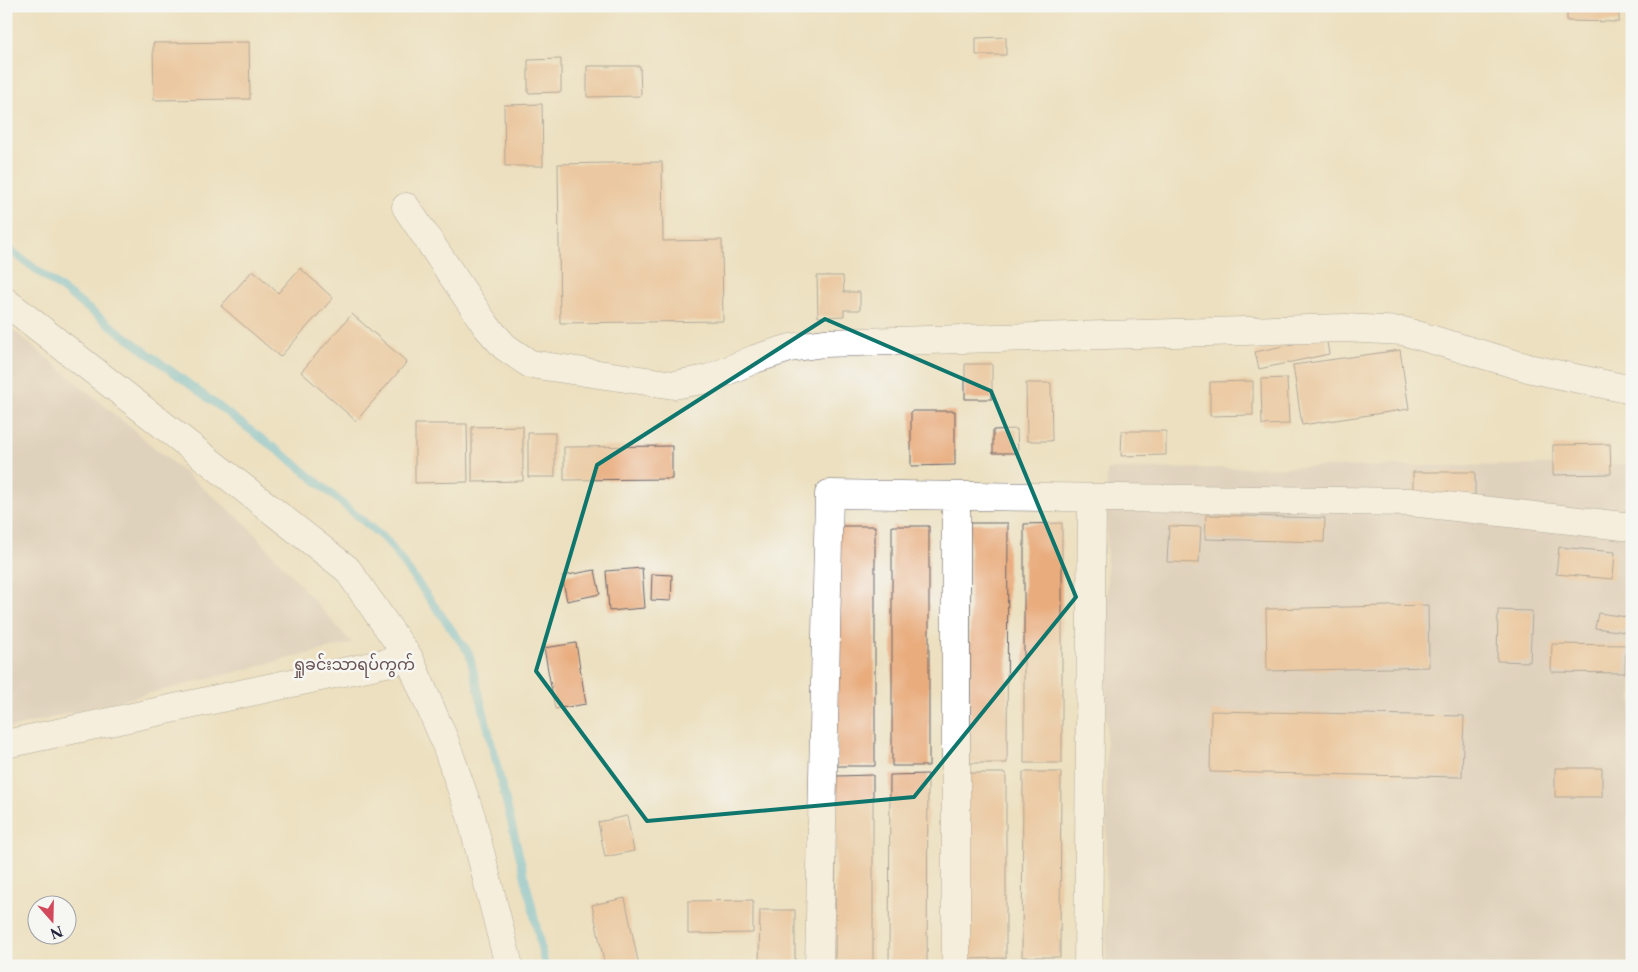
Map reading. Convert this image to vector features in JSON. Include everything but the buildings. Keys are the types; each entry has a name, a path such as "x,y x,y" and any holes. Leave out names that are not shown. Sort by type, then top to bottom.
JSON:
{"street":[{"path":"406,207 487,326 505,347 530,364 539,366 674,385 708,379 755,359 790,348 824,343 1345,328 1403,331 1532,369 1632,390"},
{"path":"6,302 347,569 409,658 444,739 471,816 509,966"},
{"path":"819,966 829,494 1411,502 1632,526"},
{"path":"956,496 956,966"},
{"path":"1088,966 1092,498"},
{"path":"6,744 409,658"}],"highlighted area":[{"path":"825,319 991,391 1076,597 914,797 647,821 536,671 597,465"}],"shaded area":[{"path":"6,324 245,523 352,643 6,729"},
{"path":"1632,464 1632,966 1106,966 1107,469"}],"waterway":[{"path":"6,247 297,465 388,542 469,653 532,906 545,966"}],"district":[{"name":"ရှုခင်းသာရပ်ကွက်","path":"354,664"}]}
